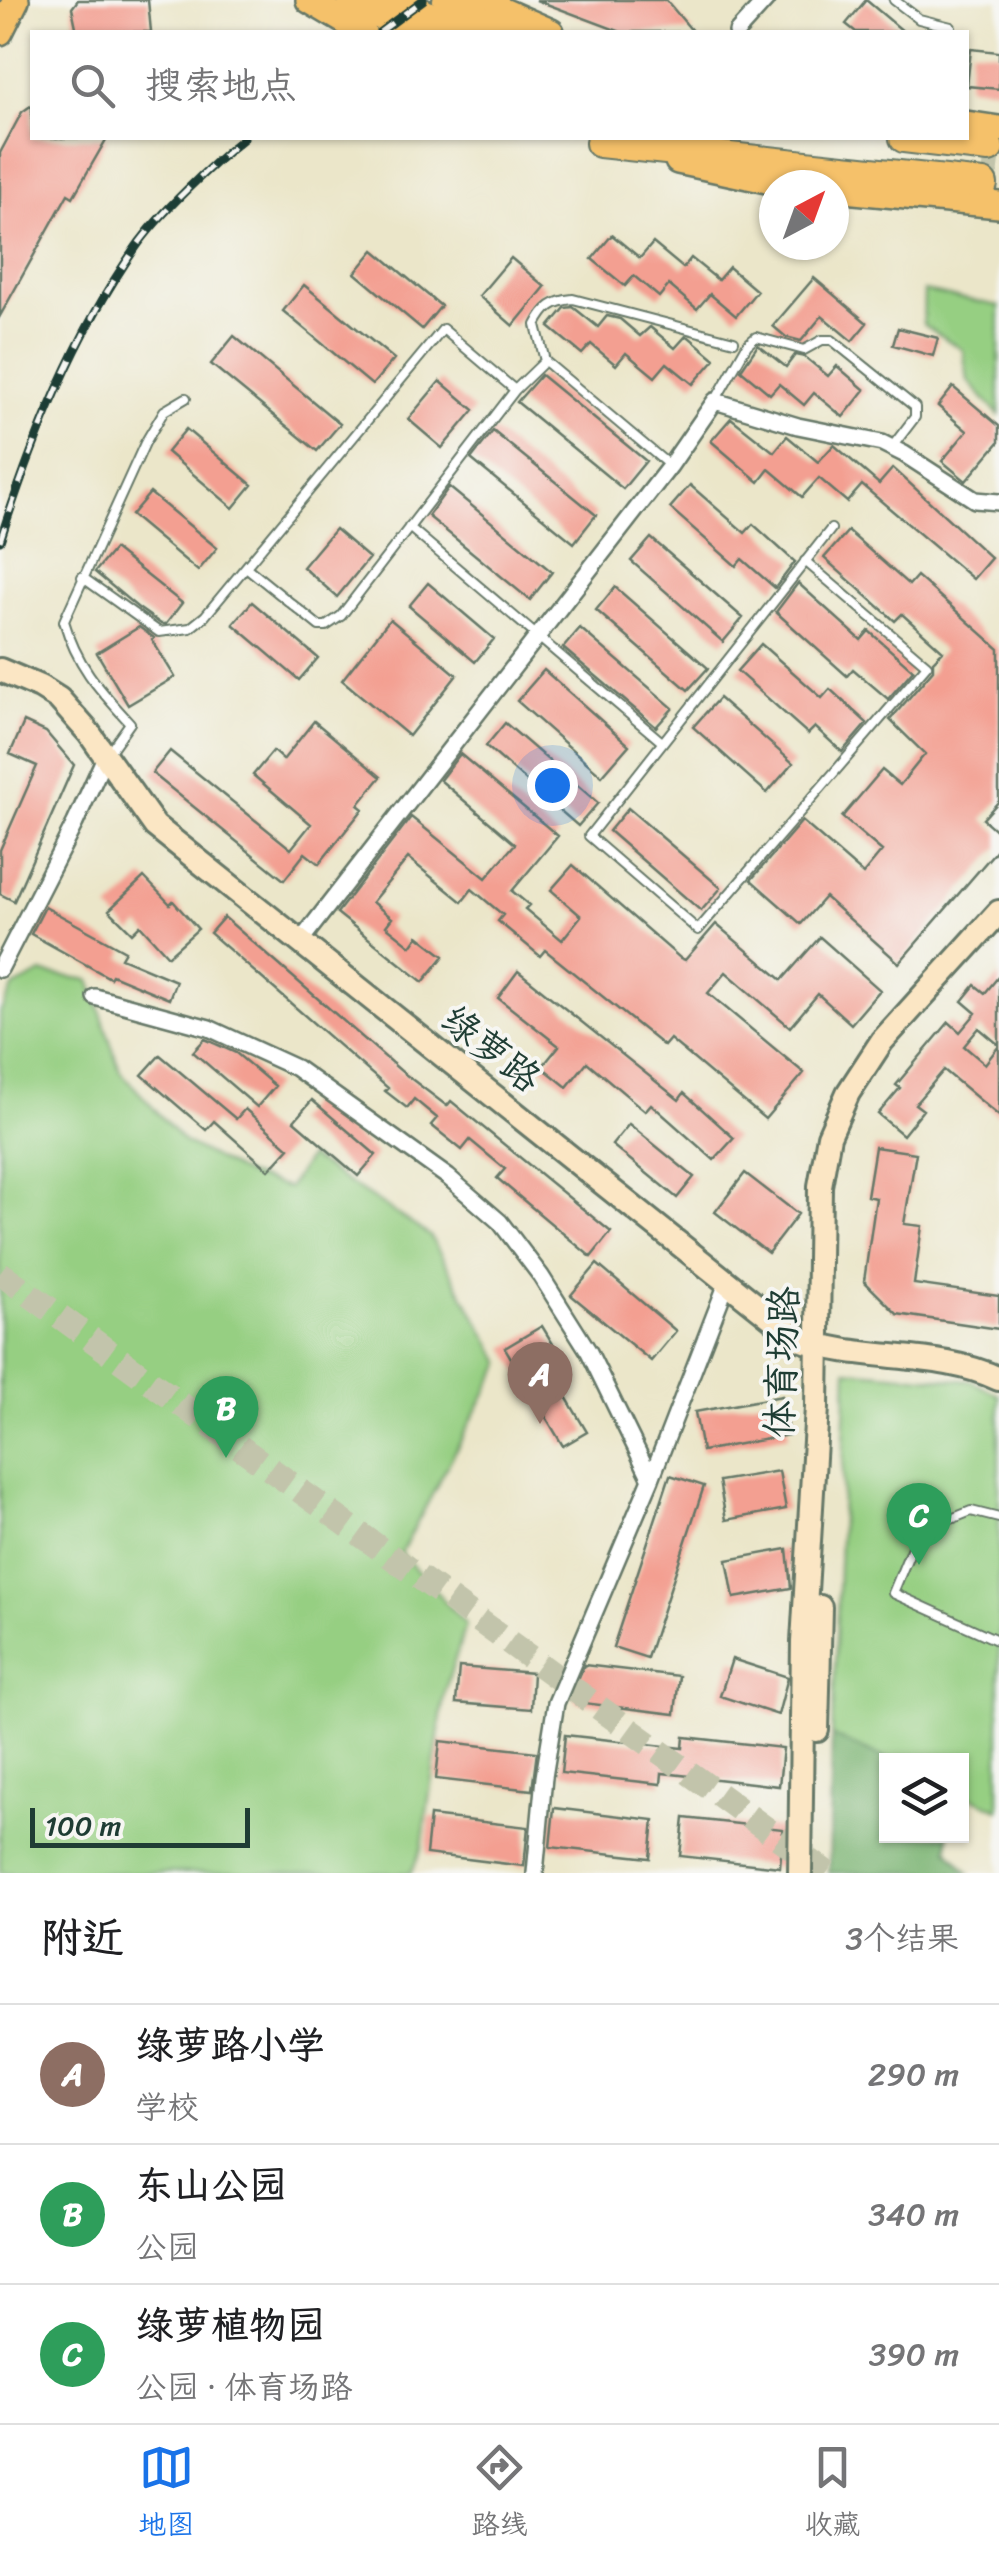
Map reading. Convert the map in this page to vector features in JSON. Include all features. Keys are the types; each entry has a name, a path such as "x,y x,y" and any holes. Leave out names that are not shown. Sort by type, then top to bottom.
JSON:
{"highway":[{"path":"352,0 408,30"},
{"path":"398,0 455,30"},
{"path":"447,0 499,30"},
{"path":"593,140 990,167"},
{"path":"751,140 990,167"},
{"path":"910,140 990,167"}],"main road":[{"path":"0,32 16,0"},
{"path":"308,0 360,30"},
{"path":"478,0 546,30"},
{"path":"849,187 990,167 969,129"},
{"path":"593,140 759,178"},
{"name":"绿萝路","path":"0,670 40,686 59,699 89,733 155,826 797,1338 824,1349 972,1366 999,1378"},
{"name":"体育场路","path":"814,1873 824,1349 820,1186 829,1136 848,1093 882,1041 999,912"},
{"name":"体育场路","path":"800,1873 803,1642 833,1187 841,1141 858,1098 889,1050 999,928"}],"street":[{"path":"739,30 766,0"},
{"path":"299,943 670,466 715,401 891,448 975,500 999,502"},
{"path":"0,969 105,758"},
{"path":"95,997 209,1028 296,1068 448,1176 500,1222 540,1276 588,1352 651,1479"},
{"path":"535,1873 556,1704 728,1283"}],"lane":[{"path":"894,0 919,19 951,27"},
{"path":"670,466 545,362 536,325 542,312 556,301 573,298 734,340"},
{"path":"82,577 159,632 190,628 246,568 443,329 515,390"},
{"path":"715,401 747,346 756,338 804,350 822,340 832,340 915,408 914,417 891,448"},
{"path":"246,568 319,626 326,626 340,616 515,390 545,362"},
{"path":"105,758 130,723 72,652 64,621 144,443 164,410 186,398"},
{"path":"409,527 662,742"},
{"path":"805,561 927,665 698,930 589,836 662,742 805,561 831,529"},
{"path":"999,1518 971,1511 940,1524 912,1548 893,1594 999,1640"}],"green space":[{"path":"924,291 999,306 999,415 968,381 963,350 923,324"},
{"path":"42,973 90,980 120,1071 184,1142 245,1174 288,1188 309,1157 430,1236 502,1363 401,1553 466,1625 445,1690 422,1847 411,1873 0,1873 0,1012 14,987"},
{"path":"847,1370 971,1381 999,1395 999,1809 969,1796 969,1753 879,1756 832,1736"},
{"path":"832,1736 879,1756 879,1843 948,1843 948,1849 969,1873 829,1873"}],"building":[{"path":"78,0 148,0 151,30 77,30 72,8"},
{"path":"536,0 666,0 691,30 616,30"},
{"path":"866,0 902,30 854,30 846,24"},
{"path":"971,49 999,52 999,89 969,86"},
{"path":"30,106 30,140 106,140 73,197 68,194 0,316 0,153 22,112"},
{"path":"612,235 640,258 653,243 683,268 691,258 718,280 729,267 757,291 736,316 710,294 697,309 669,285 659,297 634,276 625,286 592,259"},
{"path":"374,250 441,306 422,329 355,273"},
{"path":"511,258 545,287 513,326 479,296"},
{"path":"814,278 867,323 852,341 822,316 801,341 786,337 773,326"},
{"path":"304,285 394,359 372,385 283,311"},
{"path":"573,307 598,327 607,316 620,319 640,336 650,327 675,348 689,337 715,359 693,384 667,363 655,377 626,353 616,365 591,344 582,354 549,327 565,308"},
{"path":"898,328 938,338 933,356 893,345"},
{"path":"234,336 340,424 317,451 211,364"},
{"path":"758,345 786,367 795,355 805,357 828,376 837,366 865,390 843,417 814,393 804,405 779,384 770,394 741,370"},
{"path":"541,375 646,461 623,489 517,402"},
{"path":"440,381 474,410 442,448 408,419"},
{"path":"953,387 999,426 999,442 966,481 942,461 967,431 938,406"},
{"path":"731,418 774,452 787,436 818,462 834,445 879,484 893,468 991,558 973,579 862,485 847,502 819,478 802,497 769,469 759,482 711,441"},
{"path":"186,429 252,485 233,508 167,452"},
{"path":"493,431 596,515 574,543 471,459"},
{"path":"690,485 745,533 753,524 795,562 775,588 742,559 736,566 670,508"},
{"path":"449,487 552,572 530,600 428,516"},
{"path":"150,493 217,548 198,571 131,515"},
{"path":"335,529 369,558 337,597 303,567"},
{"path":"848,531 909,585 917,576 999,649 999,801 983,819 999,833 999,847 899,963 825,897 801,924 751,880 802,821 863,874 882,851 842,817 882,770 900,785 925,754 890,720 933,670 933,661 943,651 902,614 895,621 824,558"},
{"path":"651,538 743,618 723,642 631,561"},
{"path":"114,549 182,603 166,624 137,607 95,572"},
{"path":"428,583 494,639 475,662 409,606"},
{"path":"798,583 861,640 869,631 913,670 888,699 853,669 847,676 776,612"},
{"path":"615,587 708,668 688,690 596,610"},
{"path":"252,602 318,658 299,680 233,624"},
{"path":"390,619 457,675 409,736 342,680"},
{"path":"139,627 154,638 175,677 128,705 97,653"},
{"path":"580,628 673,708 656,727 563,648"},
{"path":"761,644 822,698 830,689 867,723 842,752 815,727 808,734 737,671"},
{"path":"544,670 629,745 602,776 517,701"},
{"path":"719,698 793,763 767,793 693,727"},
{"path":"314,721 381,777 358,805 363,809 319,864 305,853 284,880 152,773 170,751 291,849 311,824 253,775 273,751 283,760"},
{"path":"24,722 46,732 74,765 14,901 0,894 0,850 37,766 10,754"},
{"path":"505,723 598,803 578,826 486,746"},
{"path":"460,754 558,836 512,891 529,905 525,909 562,940 581,916 551,890 573,865 680,958 685,960 716,924 782,980 820,937 880,990 851,1024 818,994 790,1027 726,972 708,993 804,1073 765,1119 670,1039 664,1046 545,950 540,956 498,921 503,915 472,889 462,902 408,858 372,902 392,918 386,926 411,946 418,936 444,956 423,982 337,913 411,817 486,878 515,844 440,780"},
{"path":"628,808 721,888 701,911 609,831"},
{"path":"144,877 198,929 168,956 140,925 132,933 109,910"},
{"path":"45,907 125,951 121,958 176,981 169,999 112,975 110,978 31,934"},
{"path":"224,917 401,1071 447,1106 451,1101 611,1232 591,1257 497,1178 505,1169 470,1140 462,1150 431,1125 437,1118 414,1099 407,1108 385,1091 388,1088 210,933"},
{"path":"518,971 679,1100 684,1093 734,1138 714,1160 651,1104 645,1111 587,1062 567,1087 542,1067 559,1046 498,998"},
{"path":"999,976 999,1045 979,1028 964,1046 985,1064 999,1046 999,1116 944,1070 915,1104 923,1110 903,1135 878,1114 900,1088 896,1085 949,1022 960,1032 976,1013 962,1001 975,985 985,993"},
{"path":"205,1039 236,1053 275,1086 257,1107 193,1052"},
{"path":"160,1055 236,1119 245,1109 289,1148 269,1170 214,1121 206,1130 142,1075"},
{"path":"312,1100 376,1155 358,1176 294,1121"},
{"path":"629,1124 694,1177 677,1198 612,1145"},
{"path":"875,1147 916,1153 904,1224 922,1226 914,1284 999,1296 999,1329 897,1314 864,1281 876,1198 867,1196"},
{"path":"745,1173 798,1214 768,1253 715,1212"},
{"path":"597,1264 676,1331 651,1361 571,1295"},
{"path":"542,1326 573,1377 559,1385 587,1432 563,1446 505,1348"},
{"path":"782,1396 789,1435 702,1451 695,1412"},
{"path":"779,1471 786,1509 726,1520 719,1481"},
{"path":"670,1475 704,1486 647,1658 613,1647"},
{"path":"787,1549 791,1588 734,1598 727,1560"},
{"path":"732,1659 788,1677 778,1715 720,1696"},
{"path":"584,1665 679,1676 675,1714 575,1702"},
{"path":"459,1667 533,1673 531,1709 456,1703"},
{"path":"565,1735 683,1748 684,1737 783,1748 779,1786 662,1773 661,1784 561,1773"},
{"path":"440,1741 537,1752 532,1790 436,1779"},
{"path":"554,1808 654,1820 650,1858 550,1847"},
{"path":"430,1816 528,1827 524,1866 426,1854"},
{"path":"684,1818 783,1829 780,1867 680,1856"}],"tunnel":[{"path":"983,167 999,169"},
{"path":"0,1273 827,1873"}],"railway":[{"path":"383,30 423,0"},
{"path":"0,541 57,389 114,281 158,220 242,140"}],"place":[{"name":"绿萝路小学","path":"540,1424"},
{"name":"东山公园","path":"226,1458"},
{"name":"绿萝植物园","path":"919,1565"}]}
